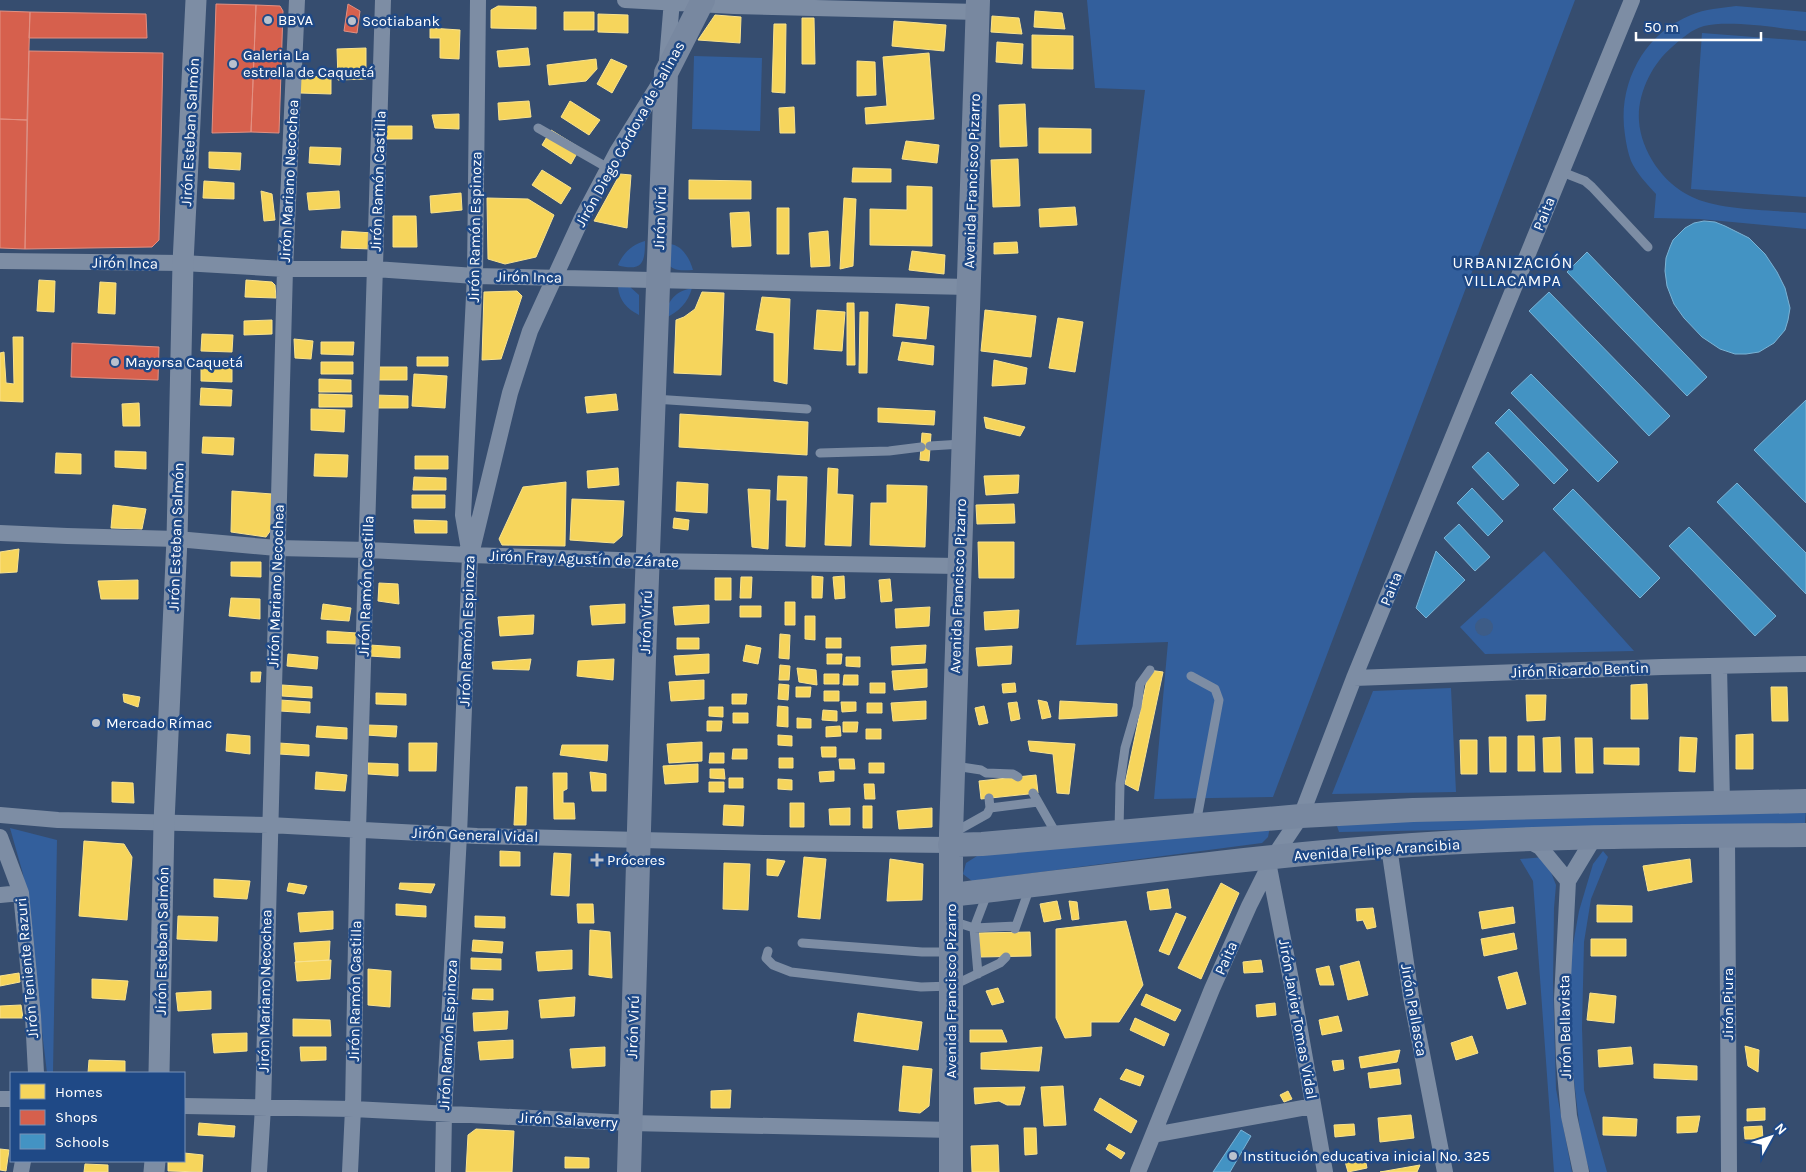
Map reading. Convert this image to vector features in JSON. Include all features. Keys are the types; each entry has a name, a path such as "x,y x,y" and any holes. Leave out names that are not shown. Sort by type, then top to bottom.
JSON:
{"main road":[{"name":"Jirón Diego Córdova de Salinas","path":"666,73 702,2"},
{"name":"Avenida Francisco Pizarro","path":"951,1172 952,986 950,839 978,6"},
{"name":"Jirón Virú","path":"629,1172 648,561 666,73"},
{"path":"950,839 982,844 1301,816 1413,810 1806,801"},
{"name":"Avenida Felipe Arancibia","path":"951,895 1271,862 1389,847 1594,838 1806,835"}],"street":[{"name":"Jirón Esteban Salmón","path":"159,1072 164,822 177,539 183,263 196,0"},
{"name":"Jirón Mariano Necochea","path":"260,1172 285,269 297,0"},
{"name":"Jirón Ramón Castilla","path":"350,1172 353,1109 358,830 368,550 383,0"},
{"name":"Jirón Ramón Espinoza","path":"443,1172 444,1113 459,835 470,555 463,515 475,276 478,0"},
{"path":"625,0 702,2 734,6 978,6"},
{"name":"Paita","path":"1138,1172 1212,989 1249,906 1271,862 1301,816 1354,678 1632,0"},
{"path":"666,73 672,1"},
{"name":"Jirón Diego Córdova de Salinas","path":"470,555 519,362 530,331 581,220 608,168 666,73"},
{"name":"Jirón Inca","path":"0,261 183,263 285,269 375,269 475,276 554,277 658,282 969,287"},
{"name":"Jirón Fray Agustín de Zárate","path":"0,533 177,539 277,548 470,555 648,561 958,566"},
{"name":"Jirón Ricardo Bentin","path":"1354,678 1806,664"},
{"path":"1719,666 1722,802"},
{"name":"Jirón General Vidal","path":"0,815 58,820 269,825 459,835 766,843 950,839"},
{"name":"Jirón Piura","path":"1727,836 1729,1172"},
{"name":"Jirón Teniente Razuri","path":"0,837 21,894 33,1016 36,1072"},
{"name":"Jirón Bellavista","path":"1581,1172 1569,1116 1562,1031 1562,999 1568,881 1594,838"},
{"path":"1528,840 1540,847 1568,881"},
{"name":"Jirón Pallasca","path":"1389,847 1411,997 1445,1172"},
{"name":"Jirón Javier Tomas Vidal","path":"1271,862 1325,1172"},
{"path":"0,895 21,894"},
{"name":"Jirón Salaverry","path":"185,1106 353,1109 630,1123 952,1130"},
{"path":"1153,1135 1313,1106"}],"lane":[{"path":"538,128 608,168"},
{"path":"1562,172 1585,181 1592,187 1648,247"},
{"path":"654,399 807,409"},
{"path":"820,453 888,451 925,446 963,444"},
{"path":"1119,832 1120,784 1125,748 1137,707 1140,684 1150,670"},
{"path":"1191,676 1215,689 1219,700 1195,825"},
{"path":"953,766 981,770 987,777 1013,774 1018,777"},
{"path":"1033,793 1058,837"},
{"path":"950,839 987,814 990,808 989,798"},
{"path":"990,808 1038,802"},
{"path":"950,921 974,928 1015,929 1030,886"},
{"path":"978,974 974,928 988,891"},
{"path":"802,943 922,952 951,952"},
{"path":"768,951 766,958 773,965 791,972 921,987 952,986 1000,963 1006,957"}],"shaded area":[{"path":"1087,0 1575,0 1273,797 1154,799 1168,642 1076,645 1145,90 1095,88"},
{"path":"1736,6 1806,12 1806,31 1727,24 1715,24 1695,29 1665,54 1647,80 1640,100 1639,111 1644,144 1655,165 1671,183 1690,196 1716,205 1806,213 1806,229 1700,219 1654,218 1656,194 1639,175 1630,158 1625,135 1625,98 1637,63 1647,48 1659,35 1691,15 1707,10"},
{"path":"1702,33 1806,41 1806,197 1691,189"},
{"path":"694,56 762,58 760,131 692,129"},
{"path":"645,241 643,259 638,266 618,265 629,250 636,244"},
{"path":"670,244 678,247 685,253 693,270 677,270 669,265"},
{"path":"629,286 639,295 639,315 627,307 620,296 618,287"},
{"path":"692,288 682,306 666,318 666,312 673,298 686,289"},
{"path":"1544,551 1634,651 1485,654 1460,627"},
{"path":"1480,618 1488,618 1493,623 1491,634 1480,636 1475,631 1475,623"},
{"path":"1451,688 1456,792 1332,794 1373,691"},
{"path":"1806,809 1805,823 1339,832 1337,826 1343,822"},
{"path":"1270,827 1268,837 1262,843 972,881 963,874 966,863 977,856"},
{"path":"10,828 57,840 53,1072 47,1072 23,874"},
{"path":"1603,851 1608,857 1591,899 1584,942 1582,1028 1584,1090 1607,1172 1590,1172 1582,1147 1567,1023 1572,950 1579,911 1593,864"},
{"path":"1545,857 1556,885 1553,983 1556,1089 1572,1172 1554,1172 1533,881 1520,859"}],"building: Homes":[{"path":"498,6 536,7 536,29 491,28 491,10"},
{"path":"1035,11 1062,13 1065,29 1034,27"},
{"path":"564,12 594,12 594,30 564,30"},
{"path":"598,14 628,15 628,33 598,32"},
{"path":"715,15 741,17 740,43 698,40"},
{"path":"992,16 1019,18 1022,34 991,32"},
{"path":"802,18 814,18 815,64 802,64"},
{"path":"894,21 946,25 944,51 892,46"},
{"path":"774,24 786,24 785,93 772,92"},
{"path":"430,28 460,30 459,59 440,58 440,38 430,38"},
{"path":"1032,35 1073,36 1073,69 1032,68"},
{"path":"997,42 1023,44 1022,64 996,62"},
{"path":"366,48 366,79 338,80 337,49"},
{"path":"528,48 530,65 499,67 497,51"},
{"path":"929,53 934,119 866,124 865,108 887,106 883,57"},
{"path":"596,59 597,69 586,81 549,85 547,65"},
{"path":"611,59 627,66 612,93 597,84"},
{"path":"857,61 875,62 876,95 857,96"},
{"path":"301,76 331,77 331,94 300,93"},
{"path":"529,101 531,117 499,120 498,103"},
{"path":"570,101 600,120 589,135 561,117"},
{"path":"1025,104 1027,146 1000,147 999,105"},
{"path":"794,107 795,133 780,133 779,108"},
{"path":"459,114 459,129 435,128 432,115"},
{"path":"386,126 412,126 412,139 386,139"},
{"path":"1039,128 1091,129 1091,153 1039,153"},
{"path":"551,130 580,148 571,164 542,145"},
{"path":"906,141 939,145 937,163 902,159"},
{"path":"310,147 341,148 340,165 309,163"},
{"path":"209,152 241,153 240,170 209,168"},
{"path":"1018,159 1020,206 993,207 991,160"},
{"path":"853,168 891,169 891,182 852,182"},
{"path":"542,170 571,188 561,204 532,185"},
{"path":"620,174 631,175 627,228 594,221"},
{"path":"689,180 751,181 751,199 689,199"},
{"path":"204,181 234,183 234,199 203,198"},
{"path":"907,186 932,187 932,246 870,245 870,209 907,210"},
{"path":"261,191 272,194 275,220 264,221"},
{"path":"339,191 340,208 309,210 307,193"},
{"path":"461,193 462,210 431,213 430,196"},
{"path":"487,198 528,199 554,215 536,257 505,264 488,259"},
{"path":"844,198 856,199 853,266 840,269"},
{"path":"1075,207 1077,225 1040,227 1039,209"},
{"path":"777,208 789,208 789,254 777,254"},
{"path":"749,212 751,246 732,247 730,213"},
{"path":"393,216 416,216 417,247 393,247"},
{"path":"342,231 373,233 372,249 341,248"},
{"path":"828,231 830,266 811,267 809,233"},
{"path":"1017,242 1018,253 994,254 994,243"},
{"path":"912,251 945,255 944,274 909,270"},
{"path":"39,280 55,281 54,312 37,311"},
{"path":"246,280 272,282 275,285 276,298 245,297"},
{"path":"100,282 116,283 115,314 98,313"},
{"path":"517,291 522,296 501,359 482,360 484,292"},
{"path":"702,292 724,293 721,375 674,373 676,320 695,309"},
{"path":"762,297 790,299 787,384 774,381 774,333 756,330"},
{"path":"847,303 854,303 855,365 847,365"},
{"path":"896,304 929,307 926,339 893,336"},
{"path":"817,310 845,312 842,351 814,349"},
{"path":"985,310 1036,316 1031,357 981,351"},
{"path":"860,312 868,312 867,373 859,373"},
{"path":"1058,318 1083,322 1075,372 1049,368"},
{"path":"272,320 272,334 244,335 244,321"},
{"path":"202,334 233,335 232,352 201,351"},
{"path":"13,337 23,337 23,402 0,401 0,353 4,352 6,383 14,384"},
{"path":"294,339 313,341 311,359 295,358"},
{"path":"321,342 354,342 353,355 321,354"},
{"path":"902,342 934,346 933,365 898,360"},
{"path":"417,357 448,357 448,366 417,366"},
{"path":"994,360 1027,368 1025,384 992,386"},
{"path":"321,362 353,362 353,374 321,374"},
{"path":"201,364 232,365 232,382 201,381"},
{"path":"375,367 407,367 407,380 374,380"},
{"path":"414,374 447,376 445,408 412,406"},
{"path":"319,379 351,380 351,392 319,392"},
{"path":"201,388 232,390 231,406 200,405"},
{"path":"319,394 352,395 352,407 319,407"},
{"path":"616,394 618,410 587,413 585,397"},
{"path":"375,395 408,396 408,408 375,408"},
{"path":"139,403 140,426 123,426 122,404"},
{"path":"878,408 935,411 934,425 878,422"},
{"path":"311,409 345,410 344,432 311,430"},
{"path":"680,414 808,422 807,455 679,447"},
{"path":"984,417 1025,427 1020,436 986,428"},
{"path":"922,433 931,434 929,461 920,460"},
{"path":"203,437 234,438 233,455 202,453"},
{"path":"115,451 146,452 146,469 115,467"},
{"path":"56,453 81,454 81,474 55,473"},
{"path":"315,454 348,455 347,477 314,476"},
{"path":"415,456 448,456 448,469 415,469"},
{"path":"618,468 619,485 588,488 587,471"},
{"path":"828,468 838,469 837,494 853,495 851,546 825,545"},
{"path":"1019,475 1018,493 986,495 984,476"},
{"path":"778,476 807,477 805,547 786,546 787,500 777,500"},
{"path":"414,477 446,478 446,490 413,490"},
{"path":"566,482 565,546 502,545 499,539 523,487"},
{"path":"677,482 708,484 707,513 676,511"},
{"path":"887,485 927,486 925,547 870,545 871,503 887,503"},
{"path":"748,489 770,490 768,549 752,547"},
{"path":"232,491 272,494 271,530 266,537 231,532"},
{"path":"412,495 445,495 445,508 412,508"},
{"path":"572,499 624,501 622,536 614,543 570,540"},
{"path":"1014,504 1015,523 977,524 976,505"},
{"path":"113,505 146,509 142,529 111,528"},
{"path":"674,518 689,520 688,530 673,528"},
{"path":"414,520 447,521 447,533 415,533"},
{"path":"978,542 1014,542 1014,578 979,578"},
{"path":"19,549 17,572 0,573 0,552"},
{"path":"231,562 261,562 261,577 231,576"},
{"path":"812,576 823,577 822,598 812,598"},
{"path":"844,576 845,598 835,599 833,577"},
{"path":"741,577 752,577 751,598 740,598"},
{"path":"715,578 731,578 731,600 715,600"},
{"path":"890,579 892,601 881,602 879,580"},
{"path":"138,580 138,599 101,599 98,581"},
{"path":"379,583 398,584 399,604 378,601"},
{"path":"231,598 260,599 260,619 229,616"},
{"path":"785,602 795,602 795,625 785,625"},
{"path":"323,604 351,608 349,621 321,619"},
{"path":"625,604 625,623 592,625 590,606"},
{"path":"709,605 709,623 675,625 673,607"},
{"path":"740,606 761,606 761,617 740,617"},
{"path":"930,607 929,626 896,628 895,609"},
{"path":"1019,610 1018,628 985,630 984,612"},
{"path":"534,615 533,634 500,636 498,617"},
{"path":"805,616 815,616 815,640 805,639"},
{"path":"327,631 357,633 357,644 327,643"},
{"path":"780,634 790,635 789,659 779,658"},
{"path":"677,638 699,638 699,649 677,649"},
{"path":"826,638 841,638 841,648 826,648"},
{"path":"370,645 400,647 400,658 370,656"},
{"path":"746,645 761,648 758,664 743,661"},
{"path":"926,645 925,663 892,665 891,647"},
{"path":"1012,646 1011,664 978,666 976,648"},
{"path":"288,654 318,657 317,669 287,666"},
{"path":"709,654 709,673 676,675 674,656"},
{"path":"827,654 842,654 841,664 827,664"},
{"path":"846,657 860,657 860,667 846,666"},
{"path":"531,659 529,670 493,669 492,662"},
{"path":"614,659 613,680 577,676 578,661"},
{"path":"780,665 790,666 789,680 779,680"},
{"path":"797,668 816,670 817,685 799,682"},
{"path":"927,669 927,687 894,690 892,671"},
{"path":"1149,670 1163,672 1138,791 1125,784"},
{"path":"251,672 261,672 260,682 251,682"},
{"path":"824,674 839,674 839,684 824,684"},
{"path":"844,675 858,675 858,685 843,685"},
{"path":"704,680 704,699 671,701 669,682"},
{"path":"870,683 885,683 885,693 870,693"},
{"path":"1015,683 1016,692 1003,693 1002,684"},
{"path":"779,684 789,685 788,700 778,699"},
{"path":"1647,684 1648,719 1631,719 1631,685"},
{"path":"282,685 312,687 312,698 282,696"},
{"path":"796,687 811,687 810,697 796,697"},
{"path":"1771,687 1787,687 1788,721 1772,721"},
{"path":"824,691 839,691 839,701 824,701"},
{"path":"376,693 406,694 406,705 376,704"},
{"path":"123,694 140,697 138,707 124,702"},
{"path":"732,694 747,694 746,704 732,704"},
{"path":"1526,695 1546,695 1545,720 1527,721"},
{"path":"280,700 310,702 310,713 280,711"},
{"path":"1038,700 1047,702 1051,717 1042,719"},
{"path":"926,701 926,719 893,721 891,703"},
{"path":"1060,701 1117,704 1117,716 1059,719"},
{"path":"841,702 856,702 856,711 842,712"},
{"path":"1017,702 1020,719 1011,721 1008,703"},
{"path":"867,703 882,703 882,713 867,713"},
{"path":"778,706 788,707 788,727 777,726"},
{"path":"984,706 988,723 979,725 975,708"},
{"path":"709,707 723,707 723,717 709,716"},
{"path":"823,710 837,711 837,721 822,720"},
{"path":"733,713 748,713 748,723 733,723"},
{"path":"797,718 811,719 811,728 797,728"},
{"path":"707,721 722,721 721,731 707,731"},
{"path":"843,722 858,722 857,732 843,732"},
{"path":"367,725 397,726 396,737 366,735"},
{"path":"317,726 347,728 347,739 316,737"},
{"path":"840,726 841,736 826,737 826,727"},
{"path":"866,729 881,729 881,739 866,739"},
{"path":"227,734 250,736 250,754 226,751"},
{"path":"1753,734 1753,769 1736,769 1736,735"},
{"path":"778,735 792,736 792,746 778,745"},
{"path":"1518,736 1534,736 1535,771 1518,771"},
{"path":"1489,737 1506,737 1506,772 1490,772"},
{"path":"1560,737 1561,772 1544,772 1543,738"},
{"path":"1680,737 1697,738 1695,772 1679,771"},
{"path":"1575,738 1592,738 1593,773 1576,773"},
{"path":"1460,740 1477,740 1477,774 1461,774"},
{"path":"1028,741 1075,744 1069,794 1057,793 1053,754 1030,751"},
{"path":"702,742 702,761 669,763 667,744"},
{"path":"279,743 309,745 309,756 279,754"},
{"path":"409,743 437,743 436,771 409,771"},
{"path":"562,745 608,745 607,761 560,755"},
{"path":"821,747 836,747 836,757 822,757"},
{"path":"1604,748 1639,748 1639,765 1604,764"},
{"path":"733,749 747,749 747,759 732,759"},
{"path":"710,753 724,753 724,763 709,763"},
{"path":"779,758 793,758 793,768 779,768"},
{"path":"839,759 854,759 855,769 840,769"},
{"path":"368,763 398,764 398,776 368,774"},
{"path":"869,763 884,763 884,773 869,773"},
{"path":"698,764 698,782 665,784 663,766"},
{"path":"710,769 724,769 725,779 710,778"},
{"path":"834,771 834,781 820,782 819,772"},
{"path":"316,772 347,775 345,791 315,789"},
{"path":"590,772 606,774 606,791 592,791"},
{"path":"553,773 567,773 567,789 563,791 563,803 574,803 575,819 554,819"},
{"path":"1036,775 1038,793 981,799 979,781"},
{"path":"729,778 743,778 743,788 729,788"},
{"path":"778,779 792,780 792,790 778,789"},
{"path":"112,782 133,783 134,803 112,802"},
{"path":"709,782 724,782 724,792 709,792"},
{"path":"864,784 874,784 875,799 865,799"},
{"path":"516,787 527,787 526,825 514,825"},
{"path":"790,803 804,803 804,827 790,827"},
{"path":"724,805 744,806 743,826 723,825"},
{"path":"863,806 872,806 872,828 863,828"},
{"path":"850,808 850,825 830,825 829,809"},
{"path":"932,808 932,827 899,829 897,811"},
{"path":"84,841 124,844 132,857 127,920 79,916"},
{"path":"500,851 520,852 520,866 500,866"},
{"path":"554,853 571,854 569,896 551,895"},
{"path":"804,857 826,859 820,919 798,917"},
{"path":"767,859 785,861 778,876 767,875"},
{"path":"890,859 923,864 922,900 887,901"},
{"path":"1690,859 1692,882 1648,891 1643,866"},
{"path":"724,863 750,864 748,910 723,909"},
{"path":"214,879 250,881 247,899 214,897"},
{"path":"289,883 307,886 304,894 287,891"},
{"path":"400,883 435,884 431,893 399,889"},
{"path":"1221,883 1239,893 1201,979 1178,968"},
{"path":"1168,889 1171,908 1150,910 1147,892"},
{"path":"1057,901 1061,919 1044,922 1040,904"},
{"path":"1069,901 1077,902 1079,919 1072,920"},
{"path":"396,904 426,906 426,917 396,915"},
{"path":"577,904 593,904 594,923 578,923"},
{"path":"1597,905 1632,906 1632,922 1597,922"},
{"path":"1513,907 1515,923 1482,929 1479,912"},
{"path":"1373,908 1376,927 1367,929 1363,920 1357,921 1356,909"},
{"path":"333,911 333,929 300,932 298,913"},
{"path":"1176,913 1186,917 1169,955 1159,951"},
{"path":"178,916 218,917 217,941 177,939"},
{"path":"475,916 505,917 505,928 475,927"},
{"path":"1126,921 1143,985 1119,1022 1091,1022 1091,1036 1065,1038 1056,1018 1056,929"},
{"path":"590,930 610,932 612,978 589,975"},
{"path":"1030,932 1031,956 980,957 979,933"},
{"path":"1514,933 1517,949 1484,956 1481,939"},
{"path":"1591,939 1626,939 1626,956 1591,956"},
{"path":"473,940 503,942 502,953 472,951"},
{"path":"330,941 329,960 296,962 294,943"},
{"path":"572,950 572,969 538,971 536,952"},
{"path":"471,958 501,959 501,970 471,969"},
{"path":"331,960 330,979 297,981 295,962"},
{"path":"1261,960 1263,972 1244,973 1243,962"},
{"path":"1359,961 1368,995 1348,1000 1340,966"},
{"path":"1329,966 1334,985 1320,985 1316,969"},
{"path":"368,969 391,971 390,1007 368,1005"},
{"path":"1517,972 1526,1004 1507,1009 1498,977"},
{"path":"19,973 20,982 0,986 0,976"},
{"path":"92,979 128,981 125,1000 92,998"},
{"path":"998,988 1004,1002 992,1005 986,991"},
{"path":"473,989 493,989 493,1000 472,999"},
{"path":"211,991 211,1009 178,1011 176,993"},
{"path":"1590,993 1616,996 1614,1023 1587,1020"},
{"path":"1146,994 1181,1010 1175,1021 1141,1005"},
{"path":"575,997 574,1016 541,1018 539,1000"},
{"path":"1275,1003 1276,1015 1257,1017 1256,1005"},
{"path":"21,1005 23,1018 0,1018 0,1006"},
{"path":"508,1011 507,1029 474,1031 473,1013"},
{"path":"858,1013 922,1022 918,1050 854,1041"},
{"path":"1338,1016 1342,1031 1322,1035 1319,1020"},
{"path":"1135,1018 1169,1034 1164,1046 1130,1030"},
{"path":"293,1019 330,1020 331,1036 293,1036"},
{"path":"970,1030 1002,1030 1007,1042 970,1042"},
{"path":"247,1033 247,1051 214,1053 212,1034"},
{"path":"1472,1036 1478,1053 1456,1060 1451,1043"},
{"path":"513,1040 513,1058 480,1060 478,1042"},
{"path":"1745,1046 1759,1050 1758,1072 1748,1066"},
{"path":"300,1047 326,1047 326,1060 301,1061"},
{"path":"605,1047 605,1066 572,1068 570,1049"},
{"path":"1042,1047 1039,1071 981,1069 981,1053"},
{"path":"1631,1047 1633,1064 1599,1067 1598,1050"},
{"path":"1400,1050 1397,1062 1361,1068 1359,1057"},
{"path":"89,1060 125,1061 125,1072 88,1072"},
{"path":"1343,1060 1344,1069 1334,1071 1332,1061"},
{"path":"1654,1064 1697,1066 1697,1080 1654,1078"},
{"path":"903,1066 932,1069 929,1106 920,1113 899,1111"},
{"path":"1126,1069 1144,1076 1140,1086 1120,1079"},
{"path":"1399,1069 1401,1084 1370,1088 1368,1073"},
{"path":"1063,1086 1066,1125 1044,1126 1041,1087"},
{"path":"1025,1087 1020,1105 1007,1105 999,1101 975,1104 974,1088"},
{"path":"731,1090 730,1108 711,1108 711,1091"},
{"path":"1288,1091 1292,1099 1284,1102 1280,1095"},
{"path":"1100,1098 1137,1121 1131,1133 1094,1110"},
{"path":"1765,1108 1765,1120 1747,1121 1747,1109"},
{"path":"1411,1115 1414,1138 1380,1142 1378,1118"},
{"path":"1700,1116 1697,1132 1677,1133 1677,1117"},
{"path":"1603,1117 1637,1119 1636,1136 1603,1135"},
{"path":"199,1123 235,1126 234,1137 198,1135"},
{"path":"1354,1124 1355,1135 1335,1137 1334,1125"},
{"path":"1762,1126 1763,1139 1745,1139 1744,1127"},
{"path":"1024,1128 1036,1128 1037,1154 1025,1155"},
{"path":"476,1129 514,1131 512,1172 466,1172 468,1135"},
{"path":"1109,1144 1125,1153 1121,1159 1106,1149"},
{"path":"998,1145 999,1172 972,1172 971,1146"},
{"path":"0,1149 9,1150 6,1171 0,1170"},
{"path":"185,1153 203,1155 202,1172 168,1171 168,1162 185,1162"},
{"path":"1364,1153 1367,1168 1348,1172 1344,1158"},
{"path":"565,1157 589,1158 589,1168 565,1168"},
{"path":"85,1164 108,1165 108,1172 84,1172"},
{"path":"1420,1165 1417,1172 1380,1172"}],"building: Shops":[{"path":"216,4 256,5 251,132 212,133"},
{"name":"Scotiabank","path":"348,4 360,11 357,33 344,31"},
{"path":"256,5 280,6 283,11 279,133 251,132"},
{"path":"0,11 30,12 27,120 0,119"},
{"path":"30,12 146,14 147,38 29,38"},
{"path":"29,51 163,53 159,240 152,247 25,249"},
{"path":"0,119 27,120 25,249 0,248"},
{"name":"Mayorsa Caquetá","path":"72,343 159,347 158,380 71,377"}],"building: Schools":[{"path":"1704,221 1715,222 1749,238 1765,254 1785,288 1790,308 1785,330 1774,343 1759,352 1735,354 1720,349 1702,337 1674,304 1667,286 1666,258 1673,240 1685,228 1694,223"},
{"path":"1587,252 1707,377 1687,396 1567,272"},
{"path":"1549,292 1670,416 1649,436 1529,311"},
{"path":"1531,374 1618,462 1598,482 1511,393"},
{"path":"1806,400 1806,503 1754,450"},
{"path":"1509,409 1568,470 1554,484 1495,423"},
{"path":"1488,452 1519,485 1503,500 1472,467"},
{"path":"1737,483 1806,553 1806,594 1717,502"},
{"path":"1472,488 1503,521 1488,536 1457,503"},
{"path":"1573,489 1660,578 1640,598 1553,509"},
{"path":"1459,524 1490,557 1475,571 1444,538"},
{"path":"1689,527 1776,616 1755,636 1669,546"},
{"path":"1436,551 1465,580 1426,618 1416,608"},
{"path":"1241,1130 1251,1136 1230,1172 1213,1172"}],"place":[{"name":"BBVA","path":"268,20"},
{"name":"Scotiabank","path":"352,21"},
{"name":"Galeria La estrella de Caquetá","path":"233,64"},
{"name":"Mayorsa Caquetá","path":"115,362"},
{"name":"Mercado Rímac","path":"96,723"},
{"name":"Próceres","path":"597,860"},
{"name":"Institución educativa inicial No. 325","path":"1233,1156"}],"district":[{"name":"URBANIZACIÓN VILLACAMPA","path":"1513,271"}]}
